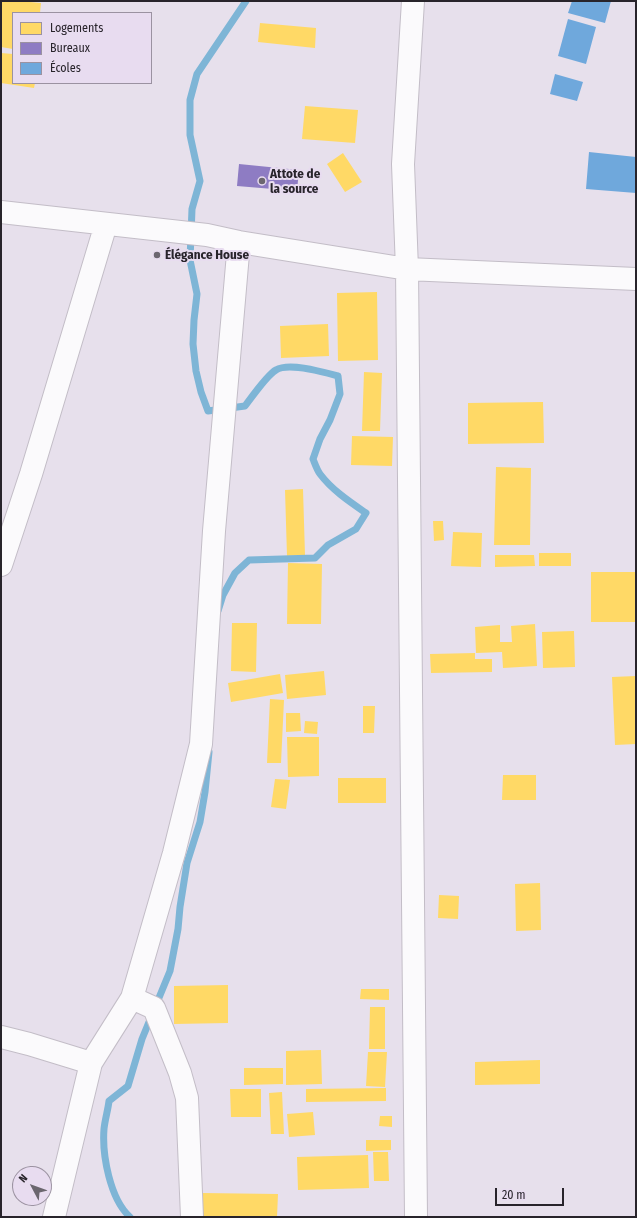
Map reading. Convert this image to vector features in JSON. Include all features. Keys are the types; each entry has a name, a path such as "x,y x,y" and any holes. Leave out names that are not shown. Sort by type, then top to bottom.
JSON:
{"street":[{"path":"413,1 403,164 407,269 416,1217"},
{"path":"1,212 207,235 239,242 407,269 636,279"},
{"path":"1,565 31,474 106,224"},
{"path":"54,1217 91,1063 132,998 174,853 201,744 214,531 239,242"},
{"path":"132,998 154,1008 186,1092 188,1106 192,1217"},
{"path":"1,1037 91,1063"}],"building: Logements":[{"path":"1,1 41,3 40,12 12,12 12,49 1,47"},
{"path":"260,23 316,28 315,48 258,42"},
{"path":"1,53 12,54 12,84 35,84 34,88 1,83"},
{"path":"305,106 358,110 355,143 302,139"},
{"path":"343,153 362,182 345,192 327,164"},
{"path":"377,292 378,360 338,361 337,293"},
{"path":"328,324 329,356 281,358 280,326"},
{"path":"364,372 382,373 380,431 362,431"},
{"path":"543,402 544,443 468,444 468,403"},
{"path":"352,436 393,437 392,466 351,465"},
{"path":"496,467 531,468 530,545 494,545"},
{"path":"303,489 305,555 287,556 285,490"},
{"path":"433,521 443,521 444,540 434,541"},
{"path":"453,532 482,533 481,567 451,566"},
{"path":"539,553 571,553 571,566 539,566"},
{"path":"495,555 534,555 535,566 495,567"},
{"path":"288,563 322,564 321,624 287,624"},
{"path":"591,572 636,572 636,622 591,622"},
{"path":"232,623 257,623 256,672 231,671"},
{"path":"535,624 537,666 503,668 502,652 476,653 475,627 500,625 500,642 512,642 511,626"},
{"path":"574,631 575,667 543,668 542,632"},
{"path":"475,653 475,659 492,659 492,672 431,673 430,654"},
{"path":"324,671 326,695 287,699 285,675"},
{"path":"280,674 283,693 231,702 228,683"},
{"path":"636,676 636,744 615,745 612,677"},
{"path":"270,699 284,700 281,763 267,763"},
{"path":"363,706 375,706 374,733 363,733"},
{"path":"286,713 300,713 301,731 286,732"},
{"path":"305,721 318,722 317,734 304,733"},
{"path":"287,737 319,737 319,776 288,777"},
{"path":"503,775 536,775 536,800 502,800"},
{"path":"338,778 386,778 386,803 338,803"},
{"path":"275,779 290,780 286,809 271,807"},
{"path":"540,883 541,930 516,931 515,884"},
{"path":"439,895 459,896 458,919 438,918"},
{"path":"228,985 228,1023 174,1024 174,986"},
{"path":"361,989 389,989 389,1000 360,999"},
{"path":"370,1007 385,1007 385,1049 369,1049"},
{"path":"321,1050 322,1084 286,1085 286,1051"},
{"path":"368,1052 387,1052 385,1087 366,1086"},
{"path":"540,1060 540,1084 475,1085 475,1062"},
{"path":"244,1068 283,1068 283,1084 244,1085"},
{"path":"386,1088 386,1101 306,1102 306,1089"},
{"path":"230,1089 261,1089 261,1117 231,1117"},
{"path":"282,1092 284,1134 271,1134 269,1093"},
{"path":"313,1112 315,1135 289,1137 287,1114"},
{"path":"380,1116 392,1116 392,1127 379,1126"},
{"path":"366,1140 391,1140 391,1150 366,1151"},
{"path":"373,1152 388,1152 389,1181 374,1181"},
{"path":"368,1155 369,1188 298,1190 297,1157"},
{"path":"202,1193 278,1194 277,1217 202,1217"}],"building: Bureaux":[{"path":"239,164 299,170 297,191 237,186"}],"building: Écoles":[{"path":"572,1 611,1 605,23 568,13"},
{"path":"568,19 596,27 586,64 558,56"},
{"path":"555,74 583,82 577,101 550,94"},
{"path":"589,152 636,157 636,193 586,189"}],"waterway":[{"path":"218,611 223,595 235,573 249,560 315,558 328,545 356,529 366,513 325,480 316,467 313,459 320,439 330,420 340,394 338,376 306,368 282,368 276,370 269,376 245,406 208,411 201,392 196,371 193,344 197,294 190,260 192,209 200,181 190,135 190,100 197,74 246,1"},
{"path":"130,1217 123,1209 112,1188 104,1151 105,1122 109,1101 128,1086 142,1039 170,971 178,929 187,863 200,822 209,752"}],"place":[{"name":"Attote de la source","path":"262,181"},
{"name":"Élégance House","path":"157,255"}]}
